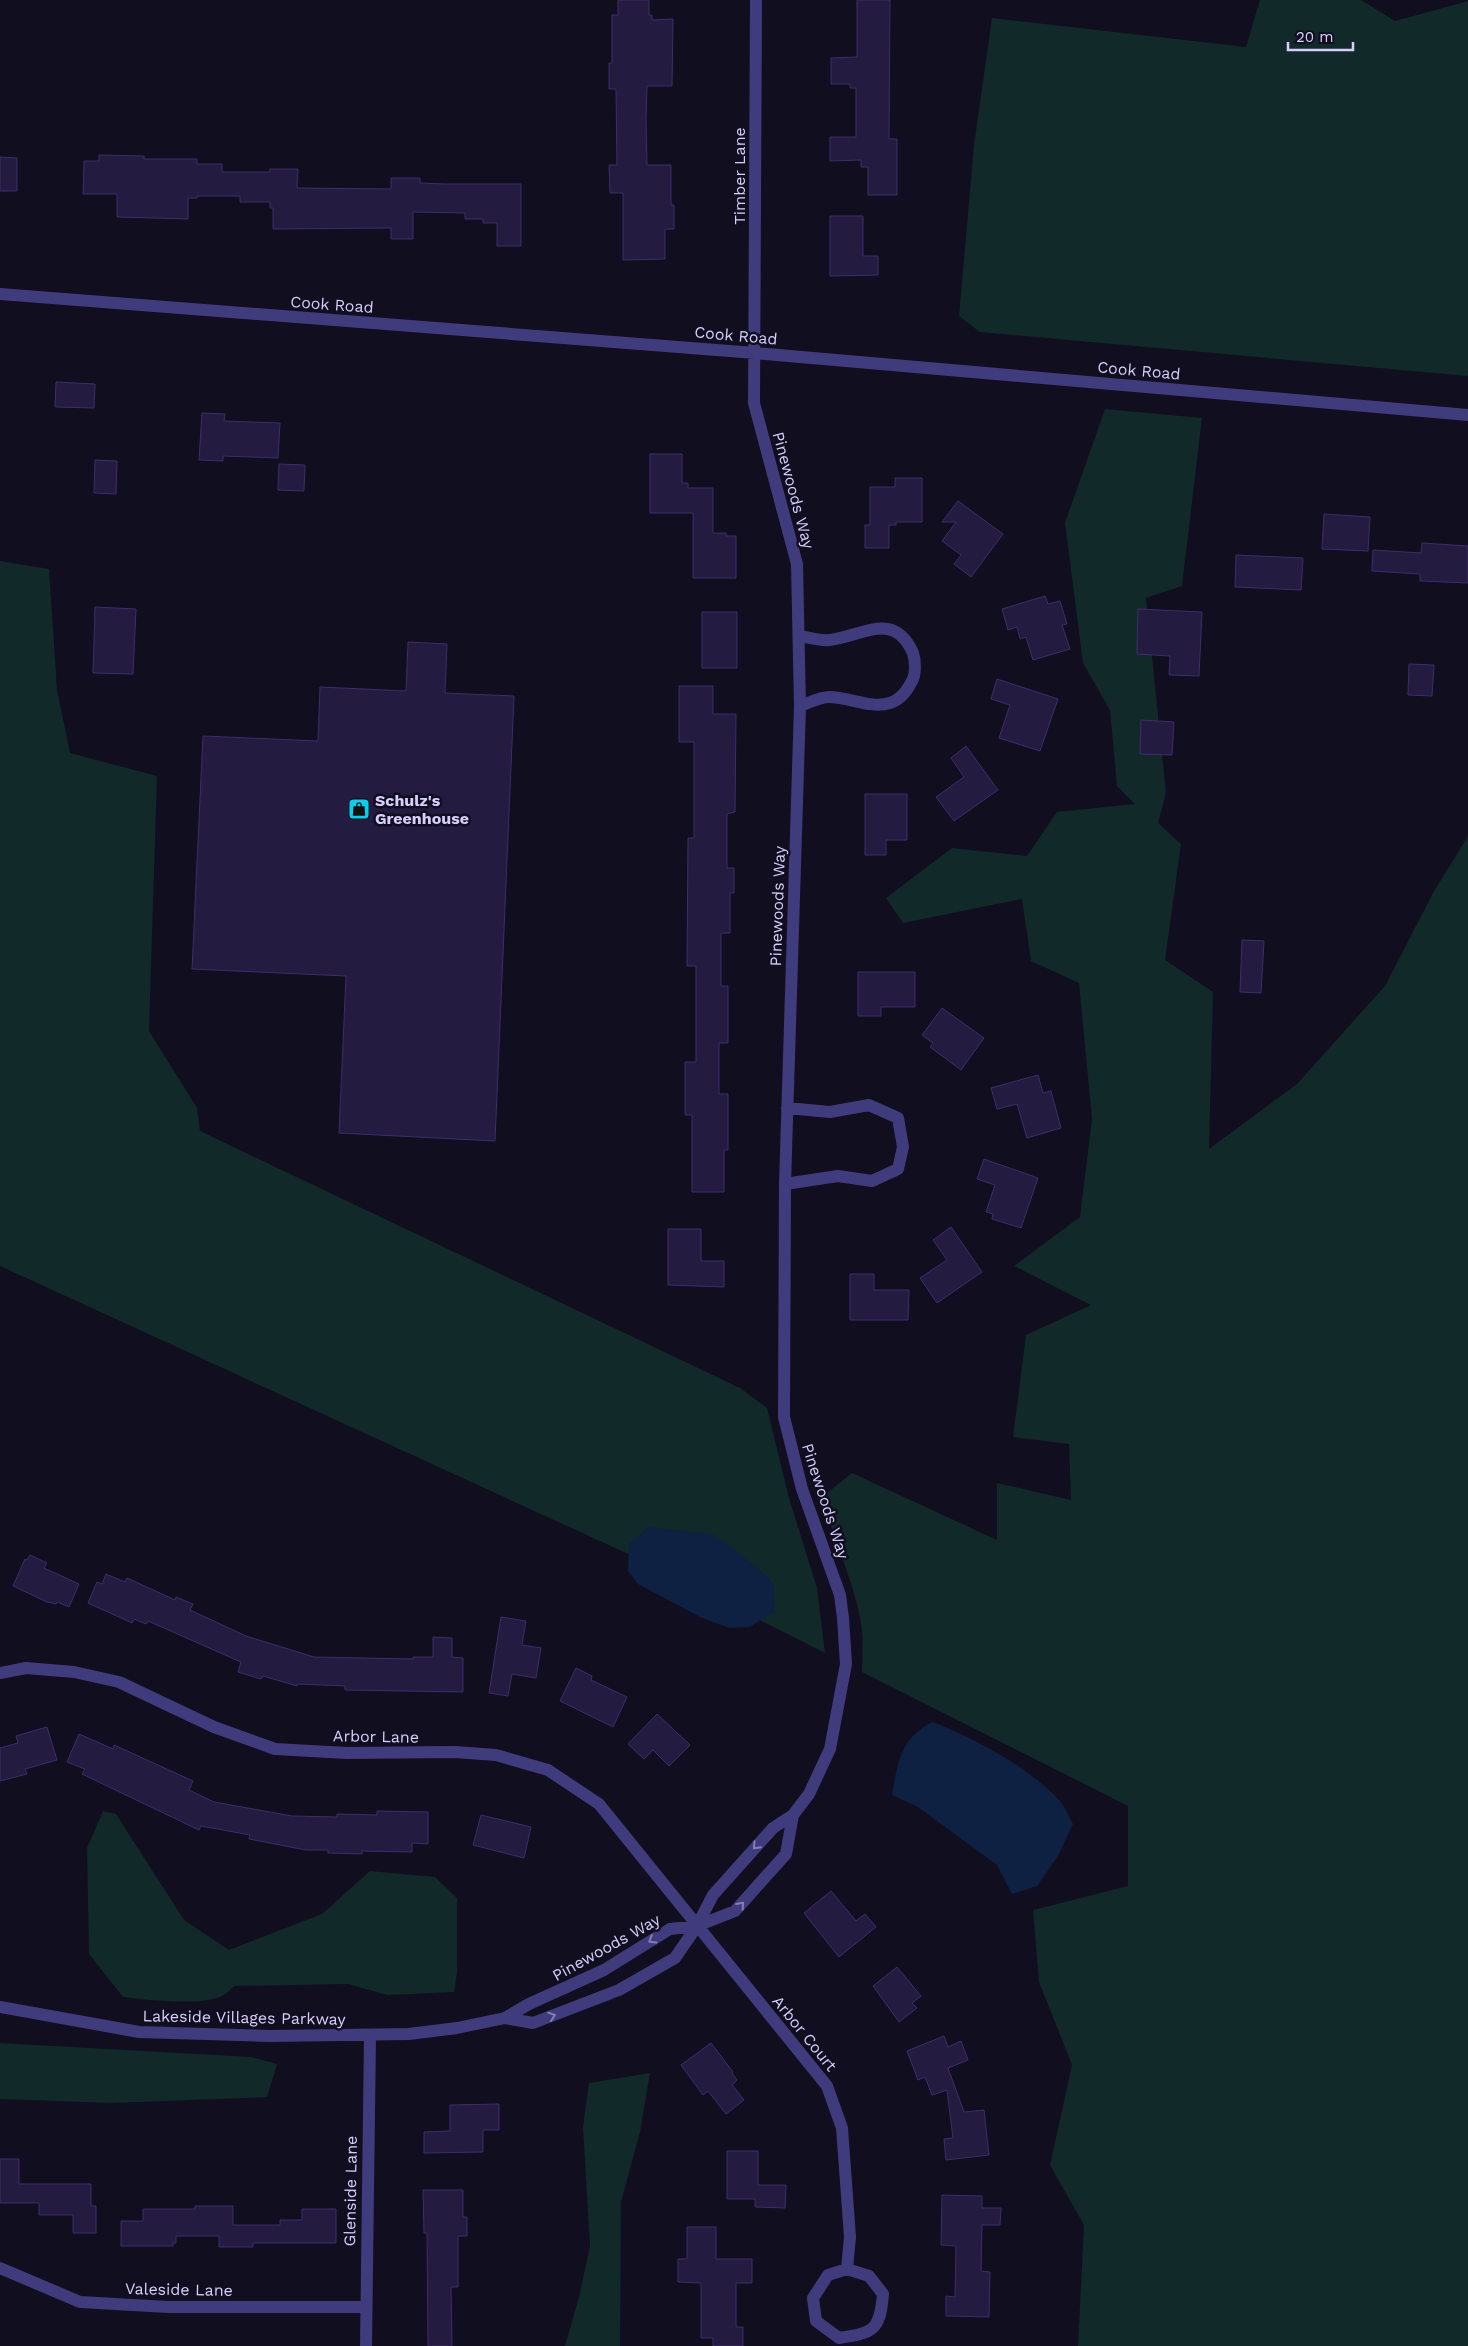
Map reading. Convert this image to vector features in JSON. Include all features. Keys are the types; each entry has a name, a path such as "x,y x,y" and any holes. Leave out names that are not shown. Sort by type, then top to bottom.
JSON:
{"street":[{"name":"Timber Lane","path":"755,352 756,0"},
{"name":"Cook Road","path":"0,294 755,352 1468,415"},
{"name":"Pinewoods Way","path":"370,2036 449,2029 505,2018 533,2022 619,1990 675,1958 698,1926 719,1888 774,1828 793,1815 809,1794 830,1748 846,1664 840,1595 802,1489 784,1417 785,1184 800,706 797,564 754,403 755,352"},
{"path":"800,636 828,641 852,636 872,628 893,630 906,638 914,656 914,675 906,693 890,703 870,704 854,699 827,697 800,706"},
{"path":"785,1184 838,1176 872,1181 898,1169 903,1147 898,1118 869,1105 830,1112 787,1108"},
{"name":"Arbor Lane","path":"0,1673 26,1668 74,1672 119,1682 214,1728 275,1748 347,1753 455,1752 496,1755 548,1770 599,1804 698,1926"},
{"name":"Pinewoods Way","path":"505,2018 528,2004 604,1970 670,1929 698,1926 735,1912 786,1854 793,1815"},
{"name":"Arbor Court","path":"698,1926 827,2086 842,2128 850,2237 847,2269"},
{"name":"Lakeside Villages Parkway","path":"0,2007 155,2033 370,2036"},
{"name":"Glenside Lane","path":"366,2346 365,2307 370,2036"},
{"name":"Valeside Lane","path":"0,2268 80,2302 168,2307 365,2307"},
{"path":"847,2269 870,2276 882,2294 881,2318 865,2334 839,2338 816,2321 813,2298 828,2275 847,2269"}],"green space":[{"path":"1260,0 1361,0 1395,21 1468,1 1468,376 980,332 959,316 974,145 992,18 1246,47"},
{"path":"1105,409 1202,418 1182,586 1146,598 1166,793 1158,823 1181,844 1165,960 1213,992 1209,1149 1297,1084 1385,986 1433,893 1468,836 1468,2346 1078,2346 1084,2225 1050,2165 1072,2065 1039,1982 1033,1910 1128,1886 1128,1806 862,1672 862,1631 857,1603 822,1497 852,1473 997,1540 997,1483 1071,1500 1069,1444 1013,1437 1026,1335 1091,1305 1014,1266 1080,1217 1092,1119 1079,983 1031,961 1022,899 903,923 886,898 952,848 1027,856 1057,812 1135,804 1117,786 1110,710 1083,663 1065,523"},
{"path":"0,561 49,569 57,690 70,753 157,776 149,1031 197,1108 200,1131 740,1388 767,1408 789,1498 817,1588 825,1653 626,1553 0,1266"},
{"path":"103,1811 116,1814 184,1920 229,1950 322,1914 370,1871 435,1877 457,1898 457,1973 454,1992 387,1995 348,1984 234,1986 222,1996 188,2002 123,1997 89,1954 87,1848"},
{"path":"0,2043 251,2057 277,2064 267,2097 112,2103 0,2099"},
{"path":"650,2073 640,2132 621,2202 620,2346 565,2346 579,2297 590,2246 583,2127 589,2083"}],"water":[{"path":"649,1527 712,1534 767,1576 774,1586 775,1611 750,1627 729,1628 700,1617 638,1584 628,1571 629,1544"},
{"path":"933,1722 1001,1755 1034,1777 1064,1806 1073,1824 1058,1856 1037,1886 1012,1894 997,1865 918,1807 892,1795 896,1772 907,1743 922,1728"}],"building":[{"path":"618,0 649,0 649,15 652,15 652,20 673,19 672,86 647,86 647,165 671,165 671,205 674,205 674,229 665,229 665,259 623,260 623,193 610,193 609,165 617,165 616,89 609,89 609,63 612,63 612,15 618,15"},
{"path":"857,0 890,0 889,139 897,139 897,195 868,195 868,167 861,167 861,160 830,161 830,137 856,137 856,88 850,88 850,84 831,84 831,58 857,57"},
{"path":"99,155 144,156 144,159 197,159 197,164 222,164 222,172 270,172 270,169 298,169 297,188 391,189 391,178 420,178 420,183 521,184 521,246 497,246 497,223 483,223 483,219 465,219 465,213 413,212 413,239 391,239 391,228 273,229 273,208 270,208 270,202 240,202 240,196 197,196 197,198 188,198 188,219 117,217 117,194 83,194 84,161 99,161"},
{"path":"0,157 17,158 17,191 0,191"},
{"path":"830,216 863,216 863,256 878,256 878,275 830,276"},
{"path":"56,382 95,384 94,408 55,407"},
{"path":"202,413 225,414 224,421 280,423 278,458 223,456 223,461 199,460"},
{"path":"650,454 682,454 682,483 688,483 688,488 713,488 713,533 726,533 726,536 736,536 736,578 693,578 693,513 650,513"},
{"path":"95,460 117,461 116,494 94,493"},
{"path":"279,464 305,465 304,491 278,490"},
{"path":"895,478 922,478 922,522 896,522 896,525 889,525 889,548 865,548 865,525 870,525 870,487 895,487"},
{"path":"958,501 1003,534 971,577 954,564 961,555 942,541 956,522 942,522"},
{"path":"1324,514 1370,517 1368,551 1322,549"},
{"path":"1422,543 1468,546 1468,583 1420,581 1420,574 1372,571 1373,550 1421,553"},
{"path":"1236,555 1303,558 1301,590 1235,587"},
{"path":"1045,596 1048,604 1060,601 1067,624 1062,625 1070,649 1033,660 1026,637 1020,639 1017,627 1008,630 1002,609"},
{"path":"95,607 136,609 133,674 93,673"},
{"path":"1138,609 1202,612 1199,676 1169,675 1170,656 1137,654"},
{"path":"702,612 737,612 737,668 702,668"},
{"path":"408,642 447,644 445,693 514,696 495,1141 339,1133 346,976 192,969 203,736 318,741 320,687 406,691"},
{"path":"1409,664 1434,665 1432,696 1408,695"},
{"path":"997,679 1058,699 1040,751 999,738 1010,705 991,699"},
{"path":"679,686 713,686 713,714 736,714 735,812 727,814 727,868 734,868 734,893 730,893 730,933 721,933 721,986 728,986 728,1043 719,1043 719,1094 728,1094 728,1150 724,1150 724,1192 692,1192 692,1115 685,1115 685,1062 696,1062 696,966 687,966 688,838 694,838 694,742 679,742"},
{"path":"1141,720 1174,722 1172,755 1140,754"},
{"path":"966,746 998,790 954,821 936,797 964,777 951,758"},
{"path":"865,794 907,794 907,840 886,840 886,855 865,855"},
{"path":"1242,940 1264,941 1261,993 1240,992"},
{"path":"858,972 915,972 915,1007 881,1007 881,1016 858,1016"},
{"path":"942,1008 984,1038 961,1070 930,1047 933,1043 922,1035"},
{"path":"1038,1075 1043,1093 1051,1091 1061,1128 1027,1138 1017,1104 997,1109 991,1088"},
{"path":"984,1159 1038,1178 1021,1228 992,1219 993,1214 986,1212 995,1185 977,1179"},
{"path":"951,1227 982,1272 937,1303 920,1278 947,1260 933,1240"},
{"path":"668,1229 701,1229 701,1261 724,1261 724,1287 668,1285"},
{"path":"850,1274 874,1274 874,1290 909,1290 908,1320 850,1320"},
{"path":"30,1555 47,1563 44,1568 79,1584 69,1607 57,1602 56,1604 47,1602 13,1586 25,1559 27,1560"},
{"path":"106,1574 125,1582 127,1578 175,1600 176,1597 193,1604 190,1610 246,1636 314,1657 413,1659 413,1657 433,1657 433,1637 452,1638 452,1657 463,1658 463,1692 345,1690 345,1686 298,1684 297,1686 263,1676 261,1679 238,1672 241,1662 148,1621 146,1624 134,1619 132,1623 88,1603 97,1582 102,1584"},
{"path":"501,1617 526,1621 522,1645 541,1648 536,1678 512,1674 508,1696 489,1693"},
{"path":"576,1668 592,1676 591,1680 627,1697 613,1727 560,1701"},
{"path":"657,1714 690,1745 669,1766 653,1750 644,1759 628,1744"},
{"path":"47,1727 57,1760 25,1769 27,1774 0,1781 0,1748 18,1743 16,1736"},
{"path":"79,1734 113,1749 114,1745 193,1781 189,1790 214,1802 292,1816 337,1817 337,1814 377,1815 377,1811 428,1812 428,1844 412,1843 412,1852 362,1851 362,1854 328,1853 328,1850 306,1850 249,1839 250,1835 201,1826 199,1830 82,1774 85,1769 67,1762"},
{"path":"481,1815 531,1827 524,1858 473,1845"},
{"path":"831,1891 856,1921 865,1914 876,1927 839,1957 804,1913"},
{"path":"897,1967 921,1996 912,2003 917,2008 899,2022 873,1986"},
{"path":"944,2036 948,2047 961,2041 968,2060 948,2068 964,2112 984,2110 989,2155 946,2160 944,2139 953,2138 947,2090 932,2095 925,2077 918,2080 907,2051"},
{"path":"711,2043 733,2072 737,2080 732,2085 744,2100 726,2114 708,2091 703,2095 681,2065"},
{"path":"499,2104 499,2130 483,2130 483,2152 424,2153 424,2132 450,2131 450,2105"},
{"path":"727,2151 758,2151 758,2185 786,2185 785,2208 755,2207 755,2199 727,2199"},
{"path":"0,2159 19,2159 19,2184 91,2184 91,2206 96,2206 96,2233 73,2233 73,2215 39,2215 39,2203 0,2203"},
{"path":"423,2190 463,2190 463,2217 467,2217 467,2236 458,2236 458,2287 451,2287 452,2346 428,2346 427,2233 424,2233"},
{"path":"942,2195 982,2196 982,2208 1001,2208 1000,2225 982,2225 981,2271 990,2272 989,2317 946,2316 946,2296 955,2297 956,2246 941,2245"},
{"path":"195,2206 233,2206 233,2225 280,2225 280,2220 302,2220 302,2209 336,2209 336,2243 253,2243 253,2247 219,2247 219,2236 176,2236 176,2243 173,2243 173,2246 121,2246 121,2221 143,2221 143,2209 195,2209"},
{"path":"687,2227 716,2227 716,2259 752,2259 752,2283 736,2283 736,2327 743,2327 743,2346 713,2346 713,2338 701,2338 701,2283 678,2282 678,2259 687,2259"}],"place":[{"name":"Schulz's Greenhouse","path":"359,809"}]}
